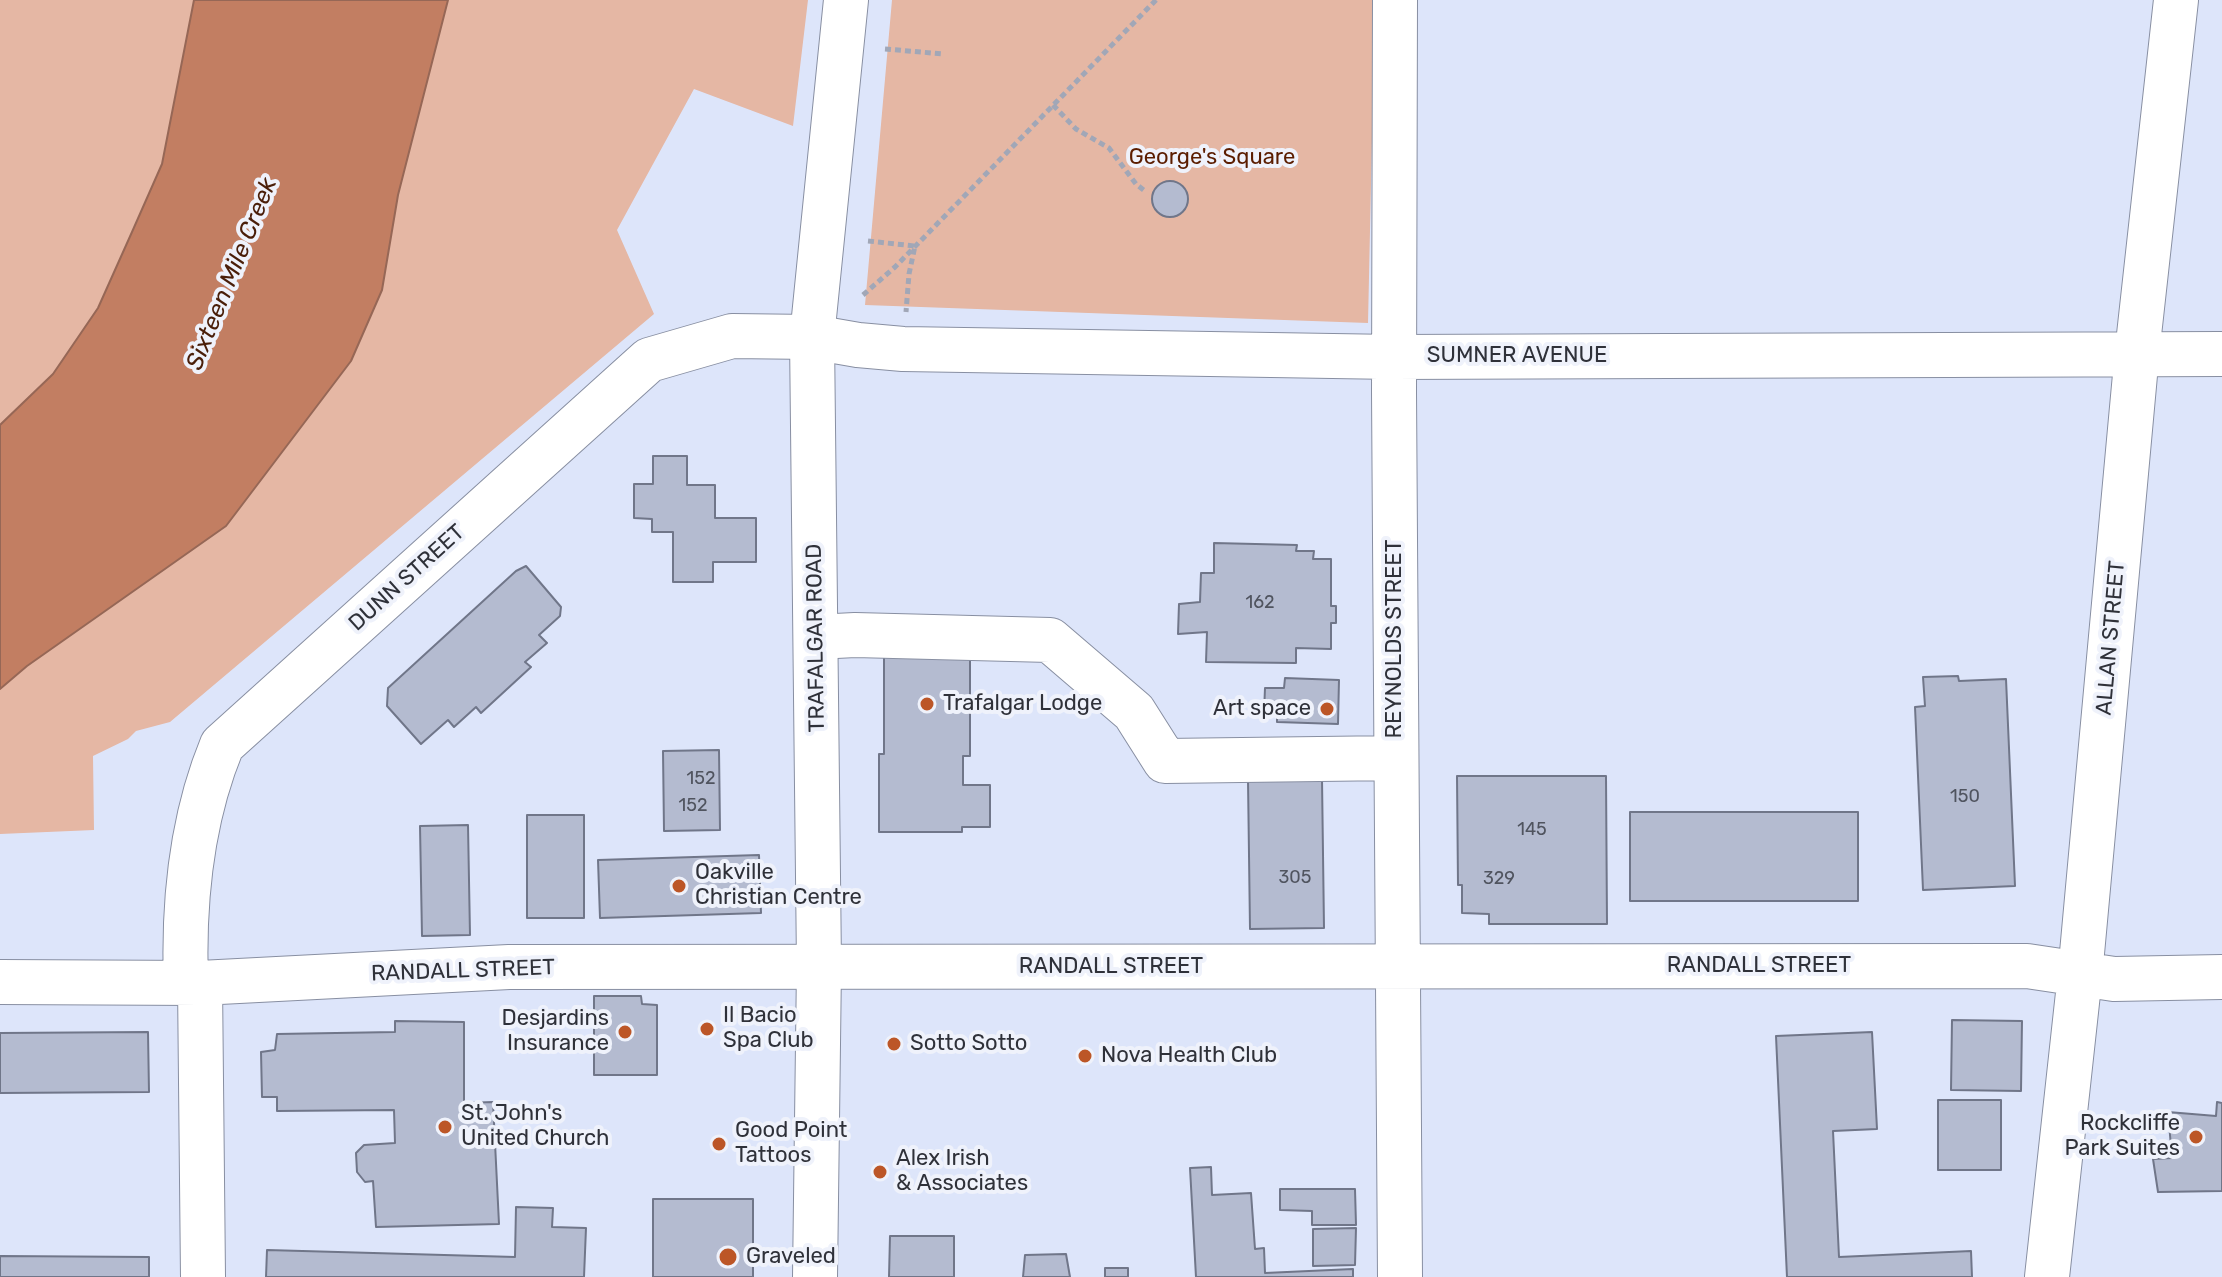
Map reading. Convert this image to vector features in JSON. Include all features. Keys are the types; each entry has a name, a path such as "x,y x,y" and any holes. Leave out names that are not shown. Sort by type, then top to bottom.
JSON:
{"street":[{"name":"TRAFALGAR ROAD","path":"815,1277 819,966 812,337 846,0"},
{"name":"REYNOLDS STREET","path":"1395,0 1400,1277"},
{"name":"ALLAN STREET","path":"2047,1277 2080,975 2137,353 2176,0"},
{"name":"DUNN STREET","path":"203,1277 193,983 184,937 190,866 206,784 222,745 649,360 732,336 812,337"},
{"name":"SUMNER AVENUE","path":"812,337 903,349 1394,357 2222,354"},
{"path":"816,637 855,635 1050,640 1134,712 1165,761 1396,758"},
{"name":"RANDALL STREET","path":"0,982 193,983 509,967 819,966 2027,966 2114,979 2222,977"}],"path":[{"path":"863,295 1156,0"},
{"path":"885,49 944,54"},
{"path":"1053,105 1076,129 1109,148 1136,184 1146,192"},
{"path":"868,241 915,246"},
{"path":"903,349 909,274 915,246"}],"green space":[{"path":"0,0 808,0 793,126 694,89 617,230 654,314 170,722 136,731 128,739 93,756 94,830 0,834"},
{"name":"George's Square","path":"892,0 1375,0 1368,323 865,305"}],"water":[{"name":"Sixteen Mile Creek","path":"194,0 448,0 398,195 382,290 351,361 226,526 27,666 0,689 0,425 53,374 98,308 162,164"}],"building":[{"path":"1170,181 1183,186 1188,199 1183,212 1170,217 1157,212 1152,199 1157,186"},
{"path":"653,456 687,456 687,485 715,485 715,518 756,518 756,562 713,562 713,582 673,582 673,532 652,532 652,519 634,518 634,484 653,484"},
{"path":"1214,543 1297,545 1296,551 1314,551 1313,559 1331,559 1331,606 1336,606 1336,623 1331,623 1331,649 1296,648 1296,663 1206,662 1207,632 1178,634 1179,604 1200,602 1201,573 1214,573"},
{"path":"526,566 561,607 560,616 539,635 547,643 525,662 531,667 481,713 476,707 454,727 448,720 421,744 387,706 388,688 516,571"},
{"name":"Trafalgar Lodge","path":"884,653 970,654 970,756 963,756 963,785 990,785 990,827 962,827 962,832 879,832 879,754 884,754"},
{"path":"1958,676 1959,681 2006,679 2015,886 1923,890 1915,707 1925,706 1923,677"},
{"path":"1285,678 1339,680 1338,724 1277,722 1277,713 1264,713 1265,688 1284,688"},
{"path":"719,750 720,830 664,831 663,751"},
{"path":"1457,776 1606,776 1607,924 1489,924 1489,914 1462,913 1462,885 1458,885"},
{"path":"1322,779 1324,928 1250,929 1248,780"},
{"path":"1630,812 1858,812 1858,901 1630,901"},
{"path":"527,815 584,815 584,918 527,918"},
{"path":"468,825 470,935 422,936 420,826"},
{"name":"Oakville Christian Centre","path":"759,855 761,913 600,918 598,860"},
{"path":"594,996 641,996 642,1004 657,1005 657,1075 594,1075"},
{"path":"1952,1020 2022,1021 2021,1091 1951,1090"},
{"name":"St. John's United Church","path":"395,1021 464,1022 464,1103 493,1102 499,1224 376,1227 373,1181 365,1182 357,1172 356,1153 364,1145 395,1143 394,1110 277,1111 277,1097 262,1097 261,1052 275,1050 277,1034 395,1032"},
{"path":"148,1032 149,1092 0,1093 0,1033"},
{"path":"1872,1032 1877,1129 1833,1131 1839,1257 1971,1251 1972,1277 1787,1277 1776,1036"},
{"path":"1938,1100 2001,1100 2001,1170 1938,1170"},
{"name":"Rockcliffe Park Suites","path":"2217,1102 2222,1103 2222,1191 2158,1192 2153,1159 2172,1158 2168,1112 2216,1116"},
{"path":"1211,1167 1212,1195 1251,1193 1255,1249 1264,1248 1265,1273 1353,1269 1353,1277 1196,1277 1190,1168"},
{"path":"1280,1189 1355,1189 1356,1225 1312,1225 1312,1211 1280,1210"},
{"path":"653,1199 753,1199 753,1277 653,1277"},
{"path":"516,1207 553,1208 552,1227 586,1228 584,1277 266,1277 267,1250 515,1257"},
{"path":"1356,1228 1355,1265 1313,1266 1313,1229"},
{"path":"890,1236 954,1236 954,1277 889,1277"},
{"path":"1066,1254 1070,1277 1023,1277 1025,1255"},
{"path":"0,1256 149,1257 149,1277 0,1277"},
{"path":"1105,1268 1128,1268 1128,1277 1105,1277"}],"place":[{"name":"Trafalgar Lodge","path":"927,704"},
{"name":"Art space","path":"1327,709"},
{"name":"Oakville Christian Centre","path":"679,886"},
{"name":"Il Bacio Spa Club","path":"707,1029"},
{"name":"Desjardins Insurance","path":"625,1032"},
{"name":"Sotto Sotto","path":"894,1044"},
{"name":"Nova Health Club","path":"1085,1056"},
{"name":"St. John's United Church","path":"445,1127"},
{"name":"Rockcliffe Park Suites","path":"2196,1137"},
{"name":"Good Point Tattoos","path":"719,1144"},
{"name":"Alex Irish & Associates","path":"880,1172"},
{"name":"Graveled","path":"728,1257"}]}
